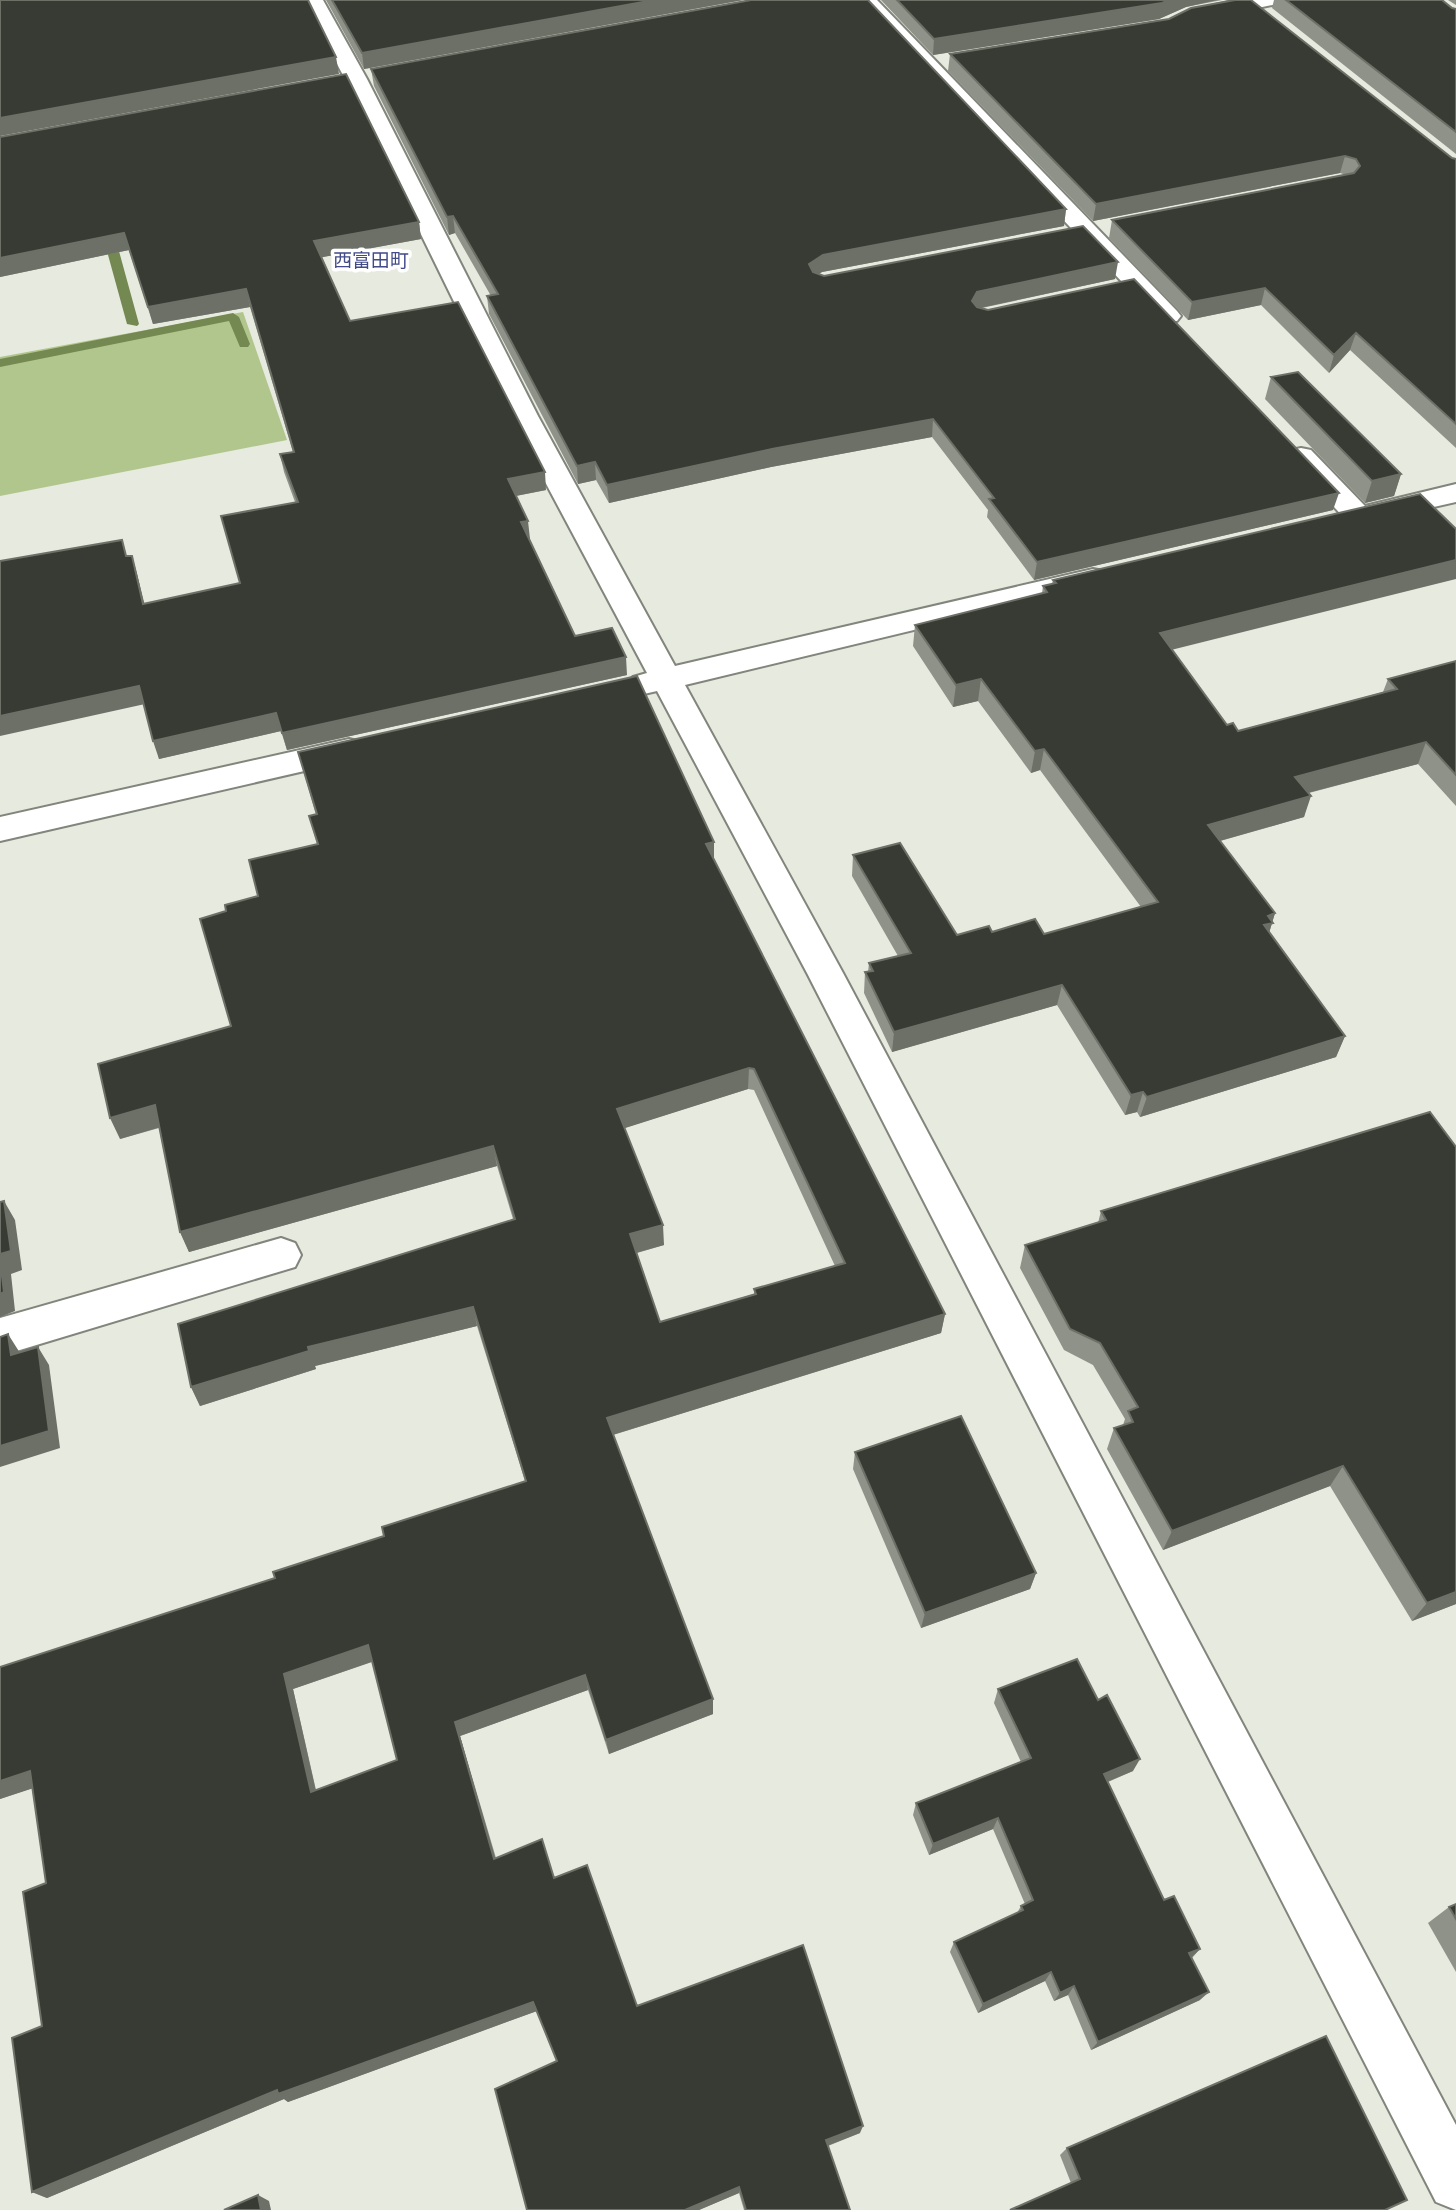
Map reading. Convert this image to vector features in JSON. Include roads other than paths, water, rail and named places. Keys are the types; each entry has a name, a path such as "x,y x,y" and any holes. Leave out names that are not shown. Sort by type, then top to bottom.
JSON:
{"street":[{"path":"313,0 356,79 524,416 668,679 1456,2182"},
{"path":"865,0 1185,334"},
{"path":"1180,17 1263,9"},
{"path":"928,65 954,61"},
{"path":"329,83 383,74"},
{"path":"1059,236 1112,225"},
{"path":"1112,290 1138,285"},
{"path":"1281,434 1344,519 1456,493"},
{"path":"614,691 1114,573"},
{"path":"0,829 382,743"},
{"path":"0,1338 281,1255"}],"waterway":[{"path":"108,233 133,324"},
{"path":"0,363 233,317 244,344"}],"district":[{"name":"西富田町","path":"371,259"}]}
